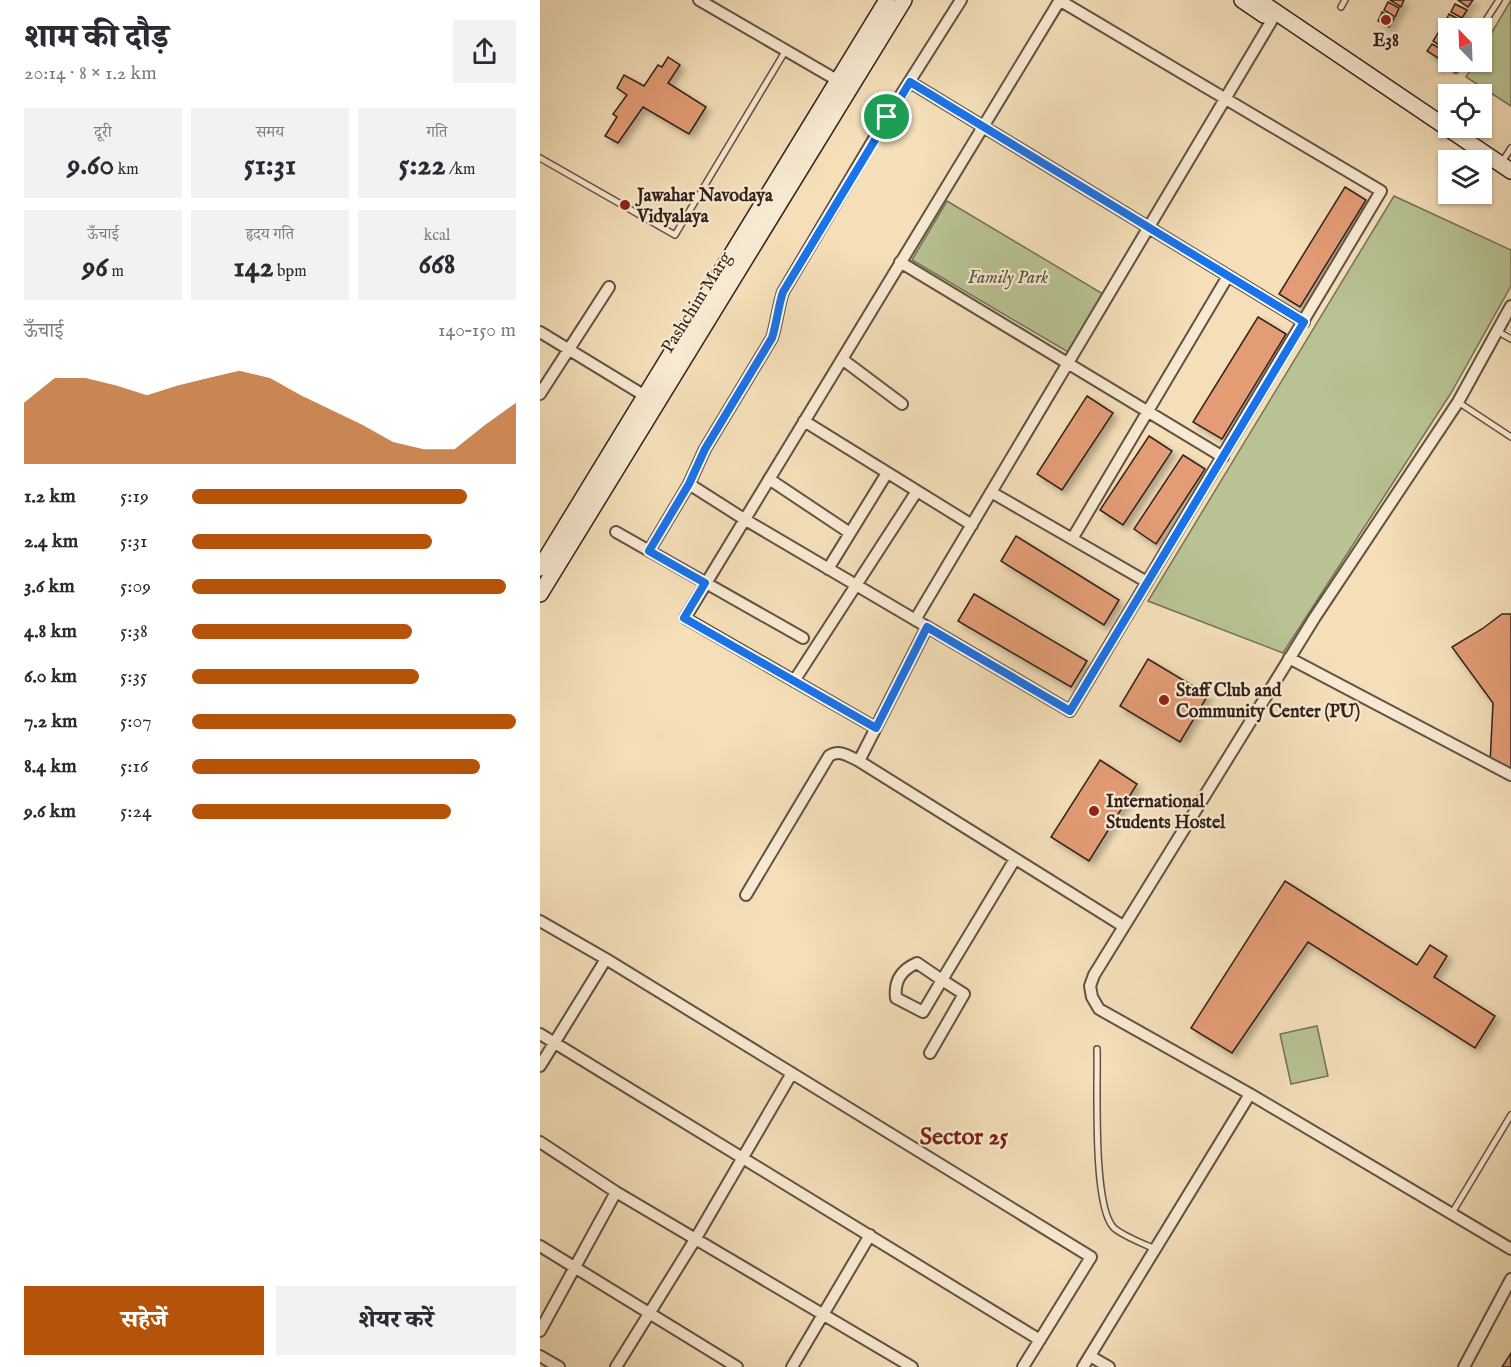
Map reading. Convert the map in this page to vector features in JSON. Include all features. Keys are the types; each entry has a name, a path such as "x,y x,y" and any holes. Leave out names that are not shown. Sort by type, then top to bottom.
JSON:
{"main road":[{"path":"540,568 645,396 844,84 887,0"},
{"name":"Pashchim Marg","path":"540,594 844,84 904,0"},
{"path":"1242,0 1463,150"},
{"path":"1258,0 1506,168"},
{"path":"1492,171 1511,183"}],"street":[{"path":"699,0 844,84"},
{"path":"649,551 689,484 705,449 772,338 783,292 961,0"},
{"path":"689,484 744,519 1070,711 1381,191 1059,0 842,359 744,519 684,618 876,728"},
{"path":"915,620 1272,20"},
{"path":"910,82 1304,322"},
{"path":"900,262 1223,457"},
{"path":"1072,539 1228,276"},
{"path":"540,394 609,287"},
{"path":"1511,306 1458,402 1289,658 1123,926 1090,986 1092,997 1099,1009 1250,1094 1511,1249"},
{"path":"540,332 645,396"},
{"path":"842,359 902,404"},
{"path":"804,421 972,525"},
{"path":"828,569 887,473"},
{"path":"769,479 850,533"},
{"path":"794,681 917,491"},
{"path":"991,492 1147,582"},
{"path":"616,532 803,638"},
{"path":"858,761 927,627"},
{"path":"1289,658 1511,775"},
{"path":"746,896 829,756 840,752 1123,926"},
{"path":"930,1053 964,994 942,980 916,963 900,973 895,988 896,998 923,1012 942,980 1015,859"},
{"path":"540,921 606,959 1090,1257 1023,1367"},
{"path":"540,1066 606,959"},
{"path":"540,1034 1040,1340"},
{"path":"616,1367 696,1238 792,1073"},
{"path":"1083,1367 1250,1094"},
{"path":"540,1142 616,1192 912,1367"},
{"path":"540,1331 616,1192"},
{"path":"792,1367 870,1236"},
{"path":"540,1246 737,1367"},
{"path":"1464,1367 1511,1279"},
{"path":"540,1356 559,1367"},
{"path":"1090,1356 1109,1367"}],"lane":[{"path":"1341,7 1345,0"},
{"path":"1487,18 1498,0"},
{"path":"540,158 675,235 786,50"},
{"path":"1506,168 1511,148"},
{"path":"1497,331 1511,339"},
{"path":"1458,402 1511,437"},
{"path":"1097,1049 1099,1170 1106,1214 1114,1228 1155,1250"},
{"path":"1452,1213 1511,1115"}],"green space":[{"path":"1511,0 1511,106 1492,94 1492,84 1477,84 1466,77 1469,72 1492,72 1492,32"},
{"path":"1394,196 1511,250 1511,286 1451,393 1283,653 1148,601"},
{"name":"Family Park","path":"947,201 1103,294 1068,352 912,260"},
{"path":"1317,1026 1328,1076 1291,1084 1280,1034"}],"building":[{"path":"1390,0 1404,0 1401,7"},
{"path":"1458,0 1473,0 1468,7"},
{"path":"1388,2 1399,8 1395,17 1384,10"},
{"path":"1455,4 1467,10 1462,18 1451,12"},
{"name":"E38","path":"1382,12 1394,19 1389,27 1378,21"},
{"path":"1438,33 1438,44 1433,41"},
{"path":"1432,44 1438,47 1438,58 1427,51"},
{"path":"668,57 680,65 668,83 706,107 689,134 643,107 618,143 605,136 617,117 613,114 627,95 617,88 624,75 644,86 658,65 662,67"},
{"path":"1345,187 1366,200 1300,307 1279,294"},
{"path":"1258,317 1286,334 1222,439 1193,422"},
{"path":"1087,396 1113,413 1062,490 1037,474"},
{"path":"1149,436 1172,451 1123,525 1100,510"},
{"path":"1183,455 1205,469 1156,544 1134,529"},
{"path":"1016,536 1119,600 1104,625 1001,561"},
{"path":"974,594 1087,661 1071,687 958,621"},
{"path":"1502,614 1511,614 1511,774 1490,764 1493,703 1452,647"},
{"name":"Staff Club and Community Center (PU)","path":"1148,659 1208,695 1180,742 1120,706"},
{"name":"International Students Hostel","path":"1100,760 1137,784 1089,861 1051,837"},
{"path":"1285,881 1417,965 1430,945 1447,956 1434,977 1495,1016 1475,1048 1308,942 1232,1053 1191,1028"},
{"path":"1511,1353 1511,1367 1502,1367"}],"place":[{"name":"E38","path":"1386,20"},
{"name":"Jawahar Navodaya Vidyalaya","path":"625,205"},
{"name":"Staff Club and Community Center (PU)","path":"1164,700"},
{"name":"International Students Hostel","path":"1094,811"}],"district":[{"name":"Sector 25","path":"964,1136"}],"route":[{"path":"910,82 1304,322 1070,711 927,627 876,728 684,618 705,583 649,551 689,484 705,449 772,338 783,292 887,117 910,82"}]}
